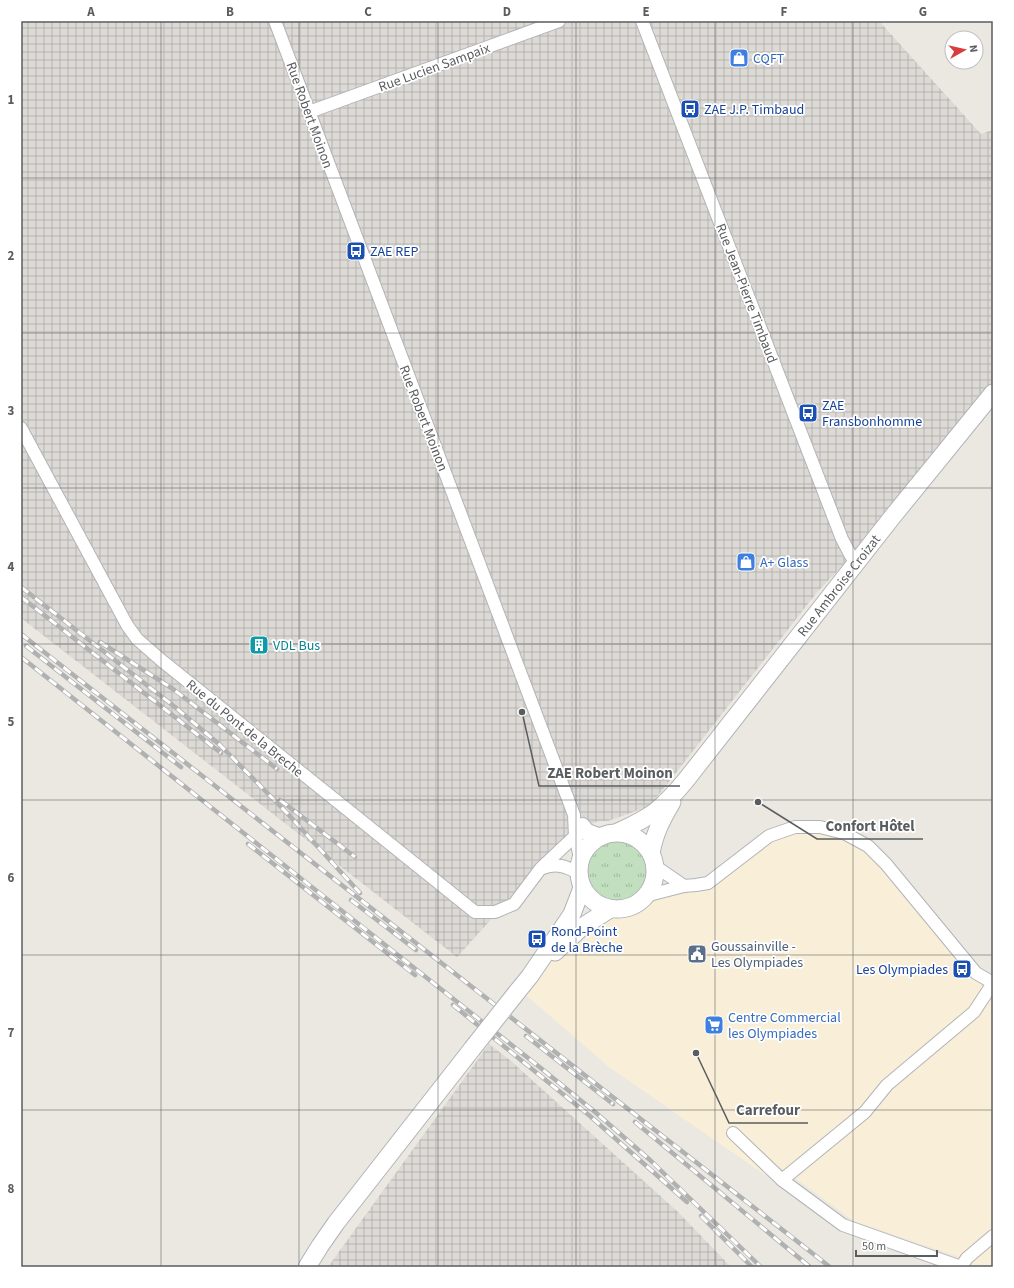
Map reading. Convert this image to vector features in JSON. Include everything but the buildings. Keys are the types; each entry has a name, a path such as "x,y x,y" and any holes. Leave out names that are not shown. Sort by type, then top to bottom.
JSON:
{"main road":[{"name":"Rue Ambroise Croizat","path":"686,780 944,451 993,393"},
{"path":"618,832 637,823 656,811 686,780"},
{"path":"580,873 594,902 610,909 617,910 635,905 646,896 652,885 655,872 653,859 654,836 686,780"},
{"path":"307,1267 341,1217 530,976 572,914 586,847 596,838 595,833 618,832 634,837 642,842 653,859"},
{"path":"530,976 574,934 610,909"}],"street":[{"name":"Rue Robert Moinon","path":"275,21 574,815 580,873"},
{"name":"Rue Lucien Sampaix","path":"309,112 559,21"},
{"name":"Rue Jean-Pierre Timbaud","path":"642,21 842,539 851,556 857,562"},
{"name":"Rue du Pont de la Breche","path":"21,428 120,613 138,639 155,655 475,912 495,912 514,904 542,868 575,836 595,833"},
{"name":"Rue Robert Moinon","path":"574,815 595,833"},
{"path":"646,896 684,886 696,886 708,883 769,836 795,827 820,827 844,833 868,846 873,851 901,882 976,973 993,983 974,1012 887,1085 865,1112 782,1180"},
{"path":"653,859 684,886"},
{"path":"542,868 550,865 557,865 564,866 580,873"},
{"path":"732,1132 782,1180 843,1225 961,1267 967,1258 993,1236"}],"shaded area":[{"path":"21,21 879,21 981,134 993,130 993,382 849,559 818,591 650,806 608,821 598,821 569,834 457,957 21,618"},
{"path":"820,827 868,846 993,983 993,1267 970,1267 956,1256 854,1221 777,1165 765,1175 609,1067 519,989 530,976 610,909 635,905 645,896 708,883 769,836"},
{"path":"489,1044 511,1061 678,1212 731,1267 328,1267"}],"green space":[{"path":"609,839 621,839 638,848 645,859 647,871 645,883 638,894 621,903 609,903 597,898 588,889 583,877 583,865 588,853 597,844"}],"railway":[{"path":"21,587 175,707 220,745 287,813 360,893"},
{"path":"21,597 221,753"},
{"path":"21,634 830,1267"},
{"path":"100,642 173,689 277,769"},
{"path":"26,646 181,767"},
{"path":"21,657 595,1112 650,1160 761,1267"},
{"path":"280,800 355,857"},
{"path":"248,844 415,975"},
{"path":"351,900 416,950"},
{"path":"453,1005 590,1116 687,1202"},
{"path":"526,1036 613,1104"},
{"path":"635,1122 810,1267"},
{"path":"701,1216 752,1267"}],"place":[{"name":"CQFT","path":"739,58"},
{"name":"ZAE J.P. Timbaud","path":"690,109"},
{"name":"ZAE REP","path":"356,251"},
{"name":"ZAE Fransbonhomme","path":"808,413"},
{"name":"A+ Glass","path":"746,562"},
{"name":"VDL Bus","path":"259,645"},
{"name":"ZAE Robert Moinon","path":"522,712"},
{"name":"Confort Hôtel","path":"758,802"},
{"name":"Rond-Point de la Brèche","path":"537,939"},
{"name":"Goussainville - Les Olympiades","path":"697,954"},
{"name":"Les Olympiades","path":"962,969"},
{"name":"Centre Commercial les Olympiades","path":"714,1025"},
{"name":"Carrefour","path":"696,1053"}]}
